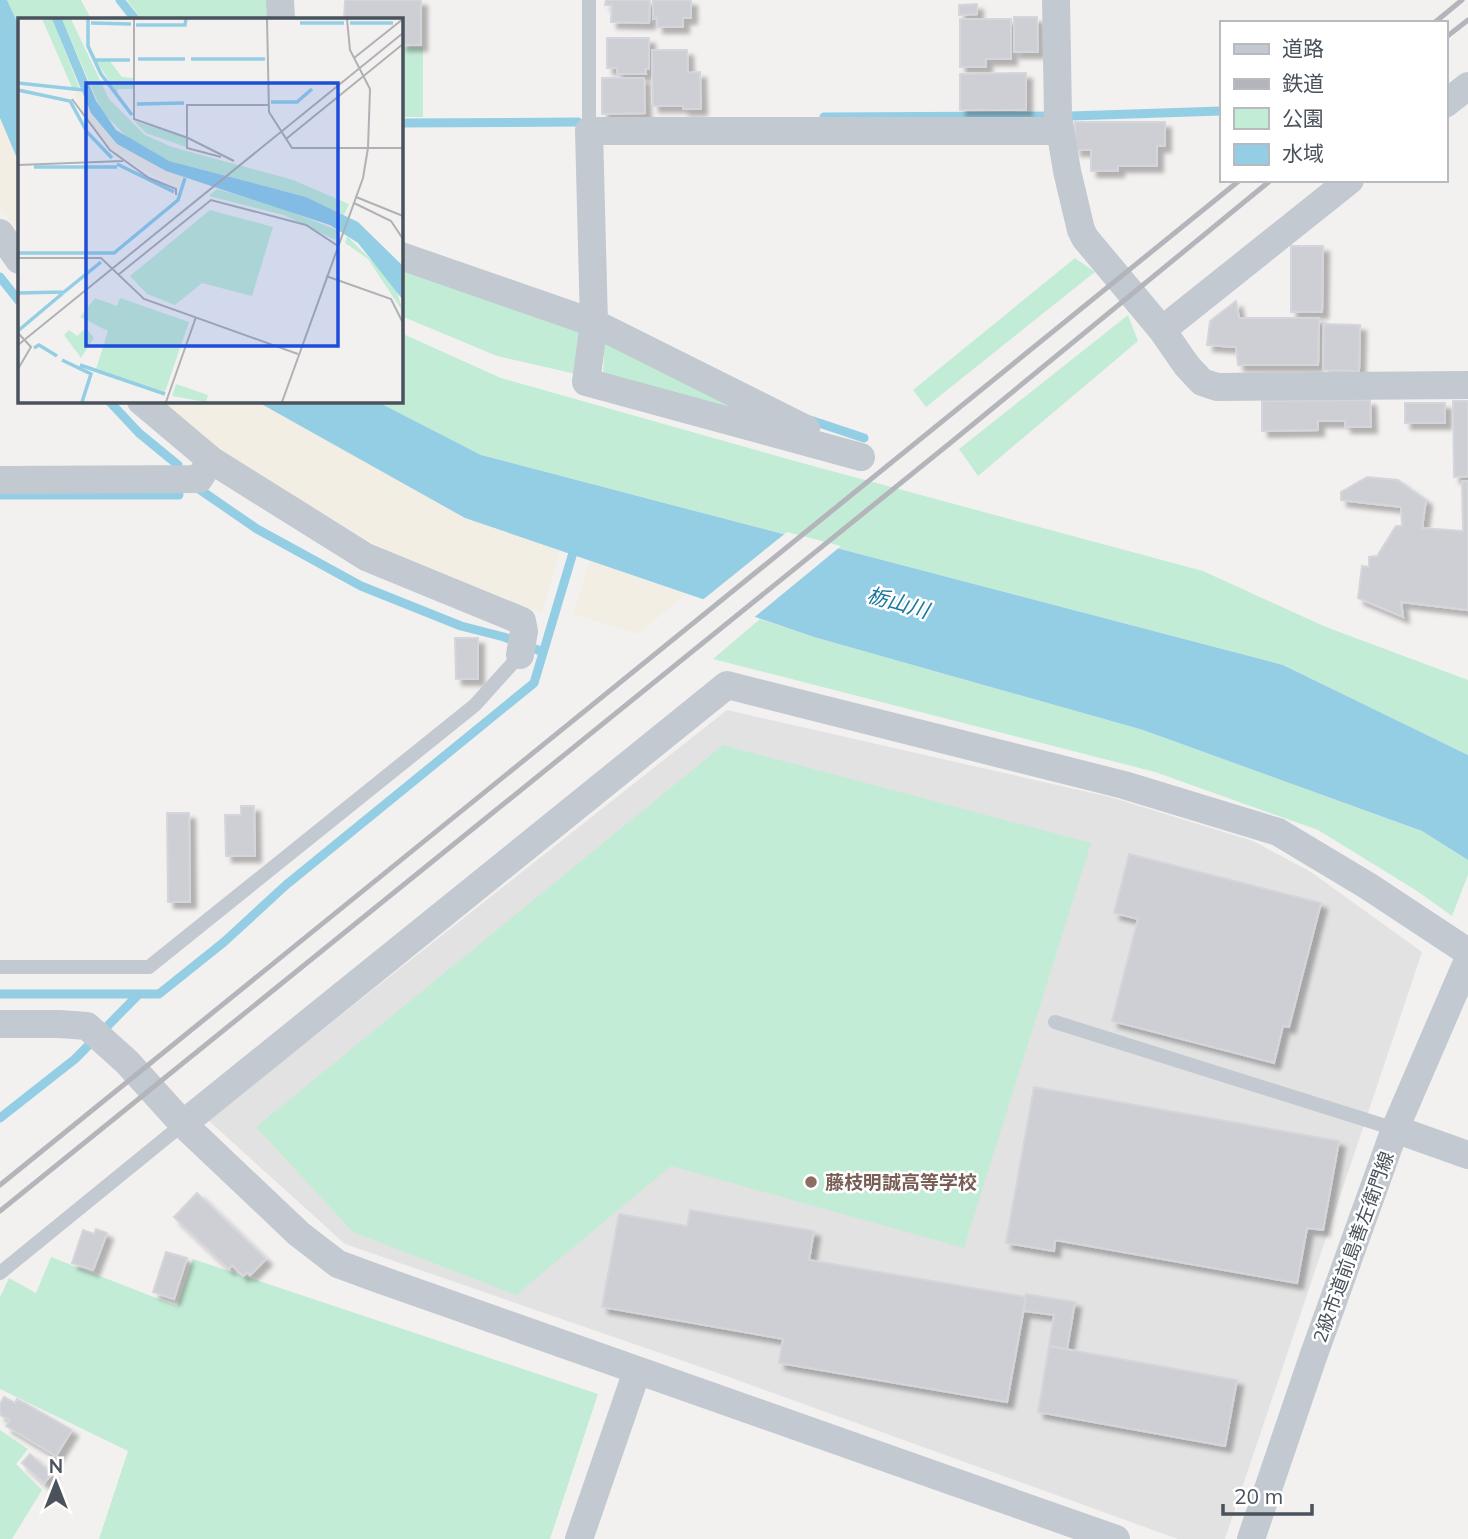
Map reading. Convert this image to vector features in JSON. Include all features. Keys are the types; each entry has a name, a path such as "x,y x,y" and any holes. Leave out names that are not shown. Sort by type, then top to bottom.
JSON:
{"street":[{"path":"281,0 281,18"},
{"path":"1056,0 1058,116 1066,171 1081,230 1202,382 1217,387 1468,385"},
{"path":"1447,102 1468,86"},
{"path":"402,256 594,323 861,457 586,382 594,323 589,131 1060,131"},
{"path":"1162,330 1347,182"},
{"path":"0,233 18,259"},
{"path":"142,402 205,469 366,557 522,621 522,643"},
{"path":"0,480 170,479 205,469"},
{"path":"183,1124 727,685 1124,785 1278,832 1368,886 1468,952"},
{"name":"2級市道前島善左衛門線","path":"1251,1539 1395,1129 1468,960"},
{"path":"0,1024 59,1024 95,1033 127,1062 183,1124 299,1234 338,1264 1116,1539"},
{"path":"1395,1129 1468,1155"},
{"path":"579,1539 637,1371"}],"lane":[{"path":"589,0 589,131"},
{"path":"0,967 149,967 475,705 522,643"},
{"path":"1055,1022 1395,1129"},
{"path":"0,1273 183,1124"}],"shaded area":[{"name":"藤枝明誠高等学校","path":"727,710 1110,797 1253,841 1311,872 1422,952 1225,1539 1178,1539 712,1371 345,1244 208,1120"}],"green space":[{"path":"7,0 81,0 90,18 18,18 18,24"},
{"path":"127,0 271,0 271,18 140,18"},
{"path":"402,47 423,47 423,117 402,117"},
{"path":"1075,258 1095,272 926,407 913,390"},
{"path":"402,264 587,326 580,375 497,356 402,316"},
{"path":"1128,315 1138,341 978,476 959,449"},
{"path":"402,333 501,378 802,463 1203,571 1326,627 1468,680 1468,755 1283,665 481,455 378,402 402,402"},
{"path":"605,337 779,425 603,377"},
{"path":"760,619 814,637 1143,730 1422,831 1468,860 1468,875 1452,916 1417,891 1318,830 1155,772 713,659"},
{"path":"723,745 1091,843 964,1248 671,1166 516,1295 353,1232 256,1127"},
{"path":"51,1257 177,1306 193,1259 598,1394 550,1539 99,1539 128,1451 0,1389 0,1297 9,1278 36,1293"},
{"path":"0,1430 28,1449 16,1464 42,1490 12,1539 0,1539"}],"sand":[{"path":"0,118 18,161 18,232 0,208"},
{"path":"161,402 258,402 465,518 560,551 542,613 401,559 232,461"},
{"path":"590,561 686,594 638,634 573,614"}],"water":[{"path":"0,0 7,0 18,24 18,161 0,118"},
{"name":"栃山川","path":"258,402 378,402 481,455 1283,665 1468,755 1468,860 1422,831 1143,730 814,637 465,518"}],"pier":[{"path":"787,532 841,546 751,620 700,602"}],"building":[{"path":"345,0 421,0 421,45 402,45 402,18 344,18"},
{"path":"606,0 650,0 649,23 611,22 612,5 605,5"},
{"path":"653,0 691,0 691,18 683,18 683,27 657,27 657,18 653,19"},
{"path":"977,4 977,14 959,15 959,5"},
{"path":"1014,17 1037,17 1038,52 1014,52"},
{"path":"960,19 1011,19 1011,59 986,59 986,67 960,67"},
{"path":"607,38 649,38 649,69 645,69 646,74 617,74 617,68 607,68"},
{"path":"652,50 687,50 688,73 700,72 701,109 653,106"},
{"path":"1026,73 1026,110 960,110 960,74"},
{"path":"602,78 644,78 645,113 602,114"},
{"path":"1075,122 1165,122 1165,146 1157,146 1157,166 1118,166 1118,171 1091,171 1091,150 1075,150"},
{"path":"1291,246 1323,246 1322,312 1291,312"},
{"path":"1236,301 1239,318 1319,318 1318,365 1238,365 1236,347 1207,345 1210,321"},
{"path":"1324,324 1360,325 1359,371 1323,370"},
{"path":"1370,400 1371,427 1345,427 1345,421 1318,421 1318,430 1262,431 1262,401"},
{"path":"1453,401 1468,401 1468,476 1454,477"},
{"path":"1405,403 1445,403 1445,423 1405,423"},
{"path":"1367,477 1398,480 1426,500 1422,528 1463,531 1462,481 1468,481 1468,610 1401,602 1403,617 1358,598 1362,566 1369,567 1369,557 1377,556 1396,526 1402,526 1401,507 1341,500 1341,492"},
{"path":"455,638 478,638 478,679 456,679"},
{"path":"241,806 254,806 255,856 226,856 225,815 241,815"},
{"path":"167,813 189,813 190,902 168,902"},
{"path":"1129,854 1321,903 1289,1027 1283,1026 1274,1063 1112,1021 1138,919 1114,913"},
{"path":"1034,1087 1339,1141 1323,1230 1307,1228 1297,1283 1055,1240 1054,1251 1006,1243"},
{"path":"197,1193 266,1259 250,1275 247,1272 243,1276 232,1265 229,1269 174,1217"},
{"path":"690,1210 814,1231 809,1260 1026,1297 1007,1402 779,1363 783,1339 602,1307 619,1214 687,1226"},
{"path":"96,1229 107,1233 93,1270 72,1263 83,1230 94,1234"},
{"path":"166,1252 187,1258 174,1299 153,1292"},
{"path":"1026,1294 1075,1302 1067,1349 1049,1346 1054,1315 1024,1311"},
{"path":"1049,1346 1237,1380 1225,1446 1038,1412"},
{"path":"4,1397 15,1403 17,1399 72,1430 56,1456 6,1426 10,1420 0,1415 0,1404"},
{"path":"30,1454 52,1474 44,1483 22,1463"}],"waterway":[{"path":"120,0 134,18"},
{"path":"1071,116 1220,111"},
{"path":"824,117 1044,116"},
{"path":"402,123 578,122"},
{"path":"0,277 18,300"},
{"path":"110,402 139,433 178,465"},
{"path":"810,420 864,438"},
{"path":"196,487 257,529 361,586 461,626 504,637 543,652"},
{"path":"0,495 179,495"},
{"path":"0,994 159,994 224,942 286,885 534,683 575,546"},
{"path":"0,1118 75,1059 139,994"}],"railway":[{"path":"1436,21 1462,0"},
{"path":"1447,36 1468,20"},
{"path":"0,1185 1238,182"},
{"path":"0,1211 949,444 1269,182"}],"place":[{"name":"藤枝明誠高等学校","path":"811,1182"}]}
